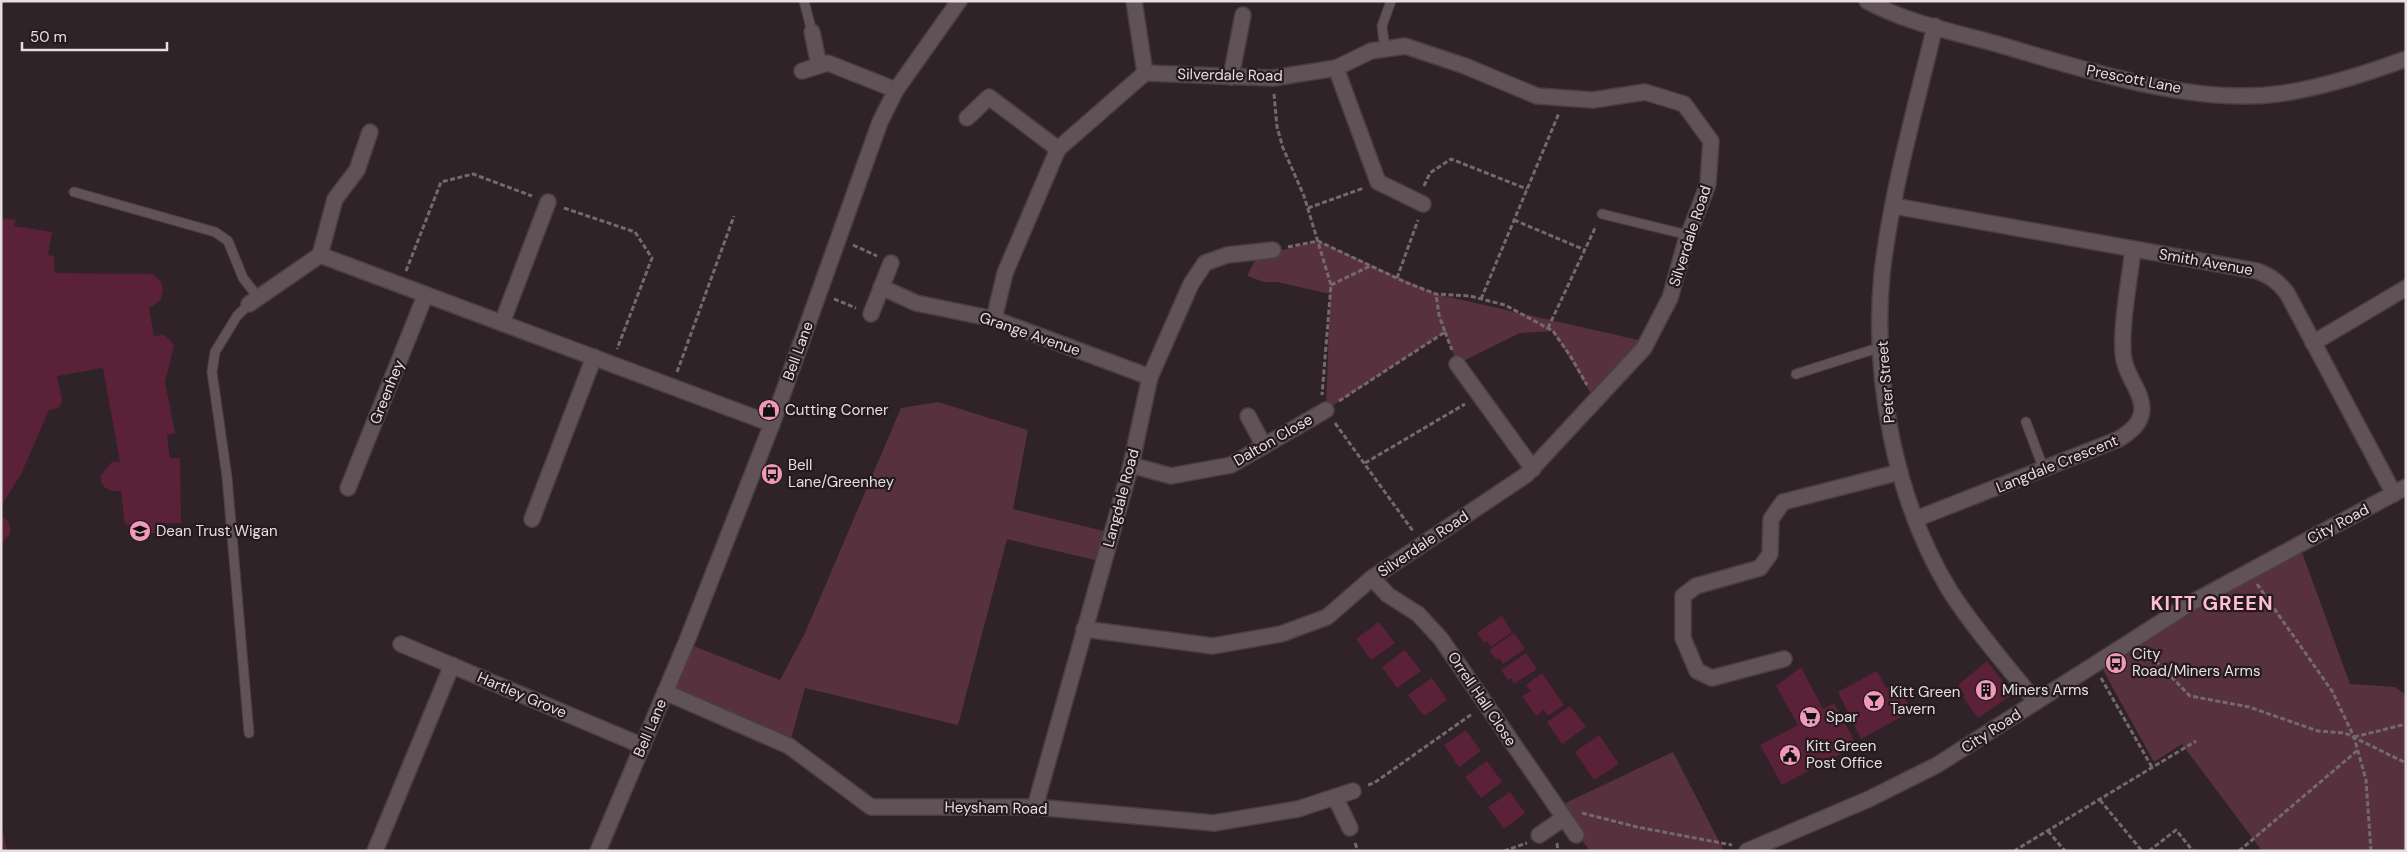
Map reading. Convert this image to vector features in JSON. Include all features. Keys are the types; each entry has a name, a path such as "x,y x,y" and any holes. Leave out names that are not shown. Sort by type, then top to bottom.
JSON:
{"street":[{"name":"Bell Lane","path":"598,851 643,746 772,424 868,152 896,90 959,1"},
{"path":"994,319 1005,273 1058,149 1145,73 1134,1"},
{"name":"Prescott Lane","path":"1867,1 1935,26 2087,70 2157,85 2204,92 2246,96 2278,94 2313,87 2375,70 2406,59"},
{"path":"1231,77 1243,15"},
{"name":"Peter Street","path":"1935,26 1894,206 1882,275 1881,347 1888,416 1900,472 1916,520 1950,590 2036,702"},
{"path":"812,32 819,65"},
{"name":"Silverdale Road","path":"1084,629 1213,646 1281,634 1327,617 1372,578 1526,475 1596,402 1644,348 1670,298 1688,235 1708,184 1711,141 1684,104 1644,92 1592,100 1537,96 1465,66 1406,46 1371,51 1336,68 1273,78 1145,73"},
{"path":"802,71 828,63 896,90"},
{"path":"1336,68 1378,182 1421,203"},
{"path":"967,118 989,97 1058,149"},
{"path":"253,301 320,255 335,199 357,170 370,132"},
{"path":"502,323 548,202"},
{"name":"Smith Avenue","path":"1894,206 2257,271 2268,275 2276,280 2287,293 2313,343 2400,491"},
{"name":"Langdale Crescent","path":"1916,520 2119,440 2138,422 2142,410 2140,398 2128,374 2122,346 2134,249"},
{"name":"Langdale Road","path":"1035,807 1131,465 1150,377 1192,284 1205,263 1227,256 1273,250"},
{"path":"320,255 425,296 672,385 772,424"},
{"path":"870,314 891,263"},
{"name":"Grange Avenue","path":"881,287 916,303 994,319 1150,377"},
{"path":"2313,343 2406,288"},
{"name":"Greenhey","path":"348,488 425,296"},
{"path":"532,519 594,357"},
{"path":"1457,364 1533,468"},
{"name":"Dalton Close","path":"1131,465 1171,476 1231,465 1326,410"},
{"path":"1248,416 1264,446"},
{"path":"1784,659 1712,678 1697,671 1683,638 1683,596 1696,586 1760,568 1770,554 1771,519 1783,502 1900,472"},
{"name":"City Road","path":"1750,850 1906,781 1972,744 2191,603 2400,491"},
{"name":"Orrell Hall Close","path":"1372,578 1388,595 1418,614 1429,625 1576,835"},
{"name":"Hartley Grove","path":"401,644 643,746"},
{"path":"375,851 452,665"},
{"name":"Heysham Road","path":"665,692 789,746 871,807 1035,807 1214,823 1298,809 1353,791"},
{"path":"1335,797 1350,828"},
{"path":"1539,835 1560,812"}],"lane":[{"path":"804,1 812,32"},
{"path":"1385,49 1382,26 1391,1"},
{"path":"74,192 215,232 228,241 253,301 237,316 215,352 212,372 227,477 249,733"},
{"path":"1602,214 1688,235"},
{"path":"1796,374 1881,347"},
{"path":"2026,422 2044,470"}],"path":[{"path":"1273,78 1277,127 1286,156 1308,208 1331,285 1322,392 1326,410 1422,544"},
{"path":"1481,299 1566,98"},
{"path":"1397,278 1430,173 1451,159 1527,189"},
{"path":"1308,208 1378,182"},
{"path":"1548,328 1602,214"},
{"path":"672,385 734,216"},
{"path":"1514,220 1585,250"},
{"path":"839,238 891,263"},
{"path":"1273,250 1318,241 1436,294 1481,299 1504,305 1553,331 1571,357 1596,402"},
{"path":"1331,285 1370,266"},
{"path":"819,293 870,314"},
{"path":"1326,410 1445,332 1439,315 1436,294"},
{"path":"1365,463 1480,395"},
{"path":"2248,571 2332,691 2354,737 2366,780 2371,851"},
{"path":"2134,639 2190,696 2249,707 2318,730 2345,733 2406,763"},
{"path":"2094,665 2153,769"},
{"path":"1353,791 1374,783 1486,704"},
{"path":"2354,737 2406,724"},
{"path":"2014,851 2153,769 2196,741"},
{"path":"2239,851 2358,750"},
{"path":"2100,800 2142,851"},
{"path":"1560,812 1750,850"},
{"path":"2149,851 2176,830 2193,851"},
{"path":"2048,831 2065,851"},
{"path":"1504,851 1528,843 1539,835"}],"shaded area":[{"path":"1318,241 1436,294 1647,342 1596,402 1553,331 1520,333 1457,364 1445,332 1326,410 1330,294 1277,282 1264,282 1247,276 1257,257"},
{"path":"938,402 1028,430 1013,509 1112,533 1103,562 1007,539 958,725 805,688 789,746 665,692 686,643 780,680 805,633 901,408"},
{"path":"2299,544 2350,684 2395,687 2406,695 2406,851 2262,851 2182,744 2154,762 2103,670 2114,651"},
{"path":"1673,752 1724,851 1590,851 1557,807"}],"building":[{"path":"1,218 16,220 14,226 52,232 48,255 54,256 55,273 153,274 161,282 163,288 161,300 149,308 154,336 163,335 174,345 165,382 175,433 167,435 170,458 180,458 181,523 157,523 158,533 132,533 132,524 125,525 121,491 112,491 104,487 101,482 101,475 112,462 120,462 103,368 57,376 62,401 60,406 49,410 21,474 1,506"},
{"path":"1,516 7,520 11,529 9,535 1,544"},
{"path":"1502,616 1512,632 1491,647 1487,641 1484,643 1477,633"},
{"path":"1379,622 1395,643 1371,660 1356,639"},
{"path":"1514,633 1525,649 1503,664 1499,658 1496,660 1489,650"},
{"path":"1405,650 1421,671 1397,688 1382,667"},
{"path":"1526,653 1537,669 1514,684 1511,678 1508,680 1501,670"},
{"name":"Miners Arms","path":"1987,661 2013,694 1978,718 1963,697 1965,695 1958,685"},
{"path":"1801,667 1823,709 1834,703 1855,742 1844,748 1846,751 1782,785 1760,745 1798,725 1776,686"},
{"name":"Kitt Green Tavern","path":"1877,671 1886,688 1896,683 1912,711 1861,739 1838,692"},
{"path":"1542,673 1564,705 1548,716 1544,710 1536,716 1522,696 1531,691 1526,685"},
{"path":"1432,678 1447,700 1424,716 1408,695"},
{"path":"1570,706 1586,727 1562,744 1547,722"},
{"path":"1466,730 1481,751 1459,767 1444,745"},
{"path":"1599,735 1619,764 1594,780 1575,752"},
{"path":"1487,761 1502,782 1481,798 1465,777"},
{"path":"1510,792 1525,813 1504,829 1488,807"},
{"path":"2,826 7,851 1,851"}],"place":[{"name":"Cutting Corner","path":"769,410"},
{"name":"Bell Lane/Greenhey","path":"772,474"},
{"name":"Dean Trust Wigan","path":"140,531"},
{"name":"City Road/Miners Arms","path":"2116,663"},
{"name":"Miners Arms","path":"1986,690"},
{"name":"Kitt Green Tavern","path":"1874,701"},
{"name":"Spar","path":"1810,717"},
{"name":"Kitt Green Post Office","path":"1790,755"}],"district":[{"name":"KITT GREEN","path":"2212,603"}]}
